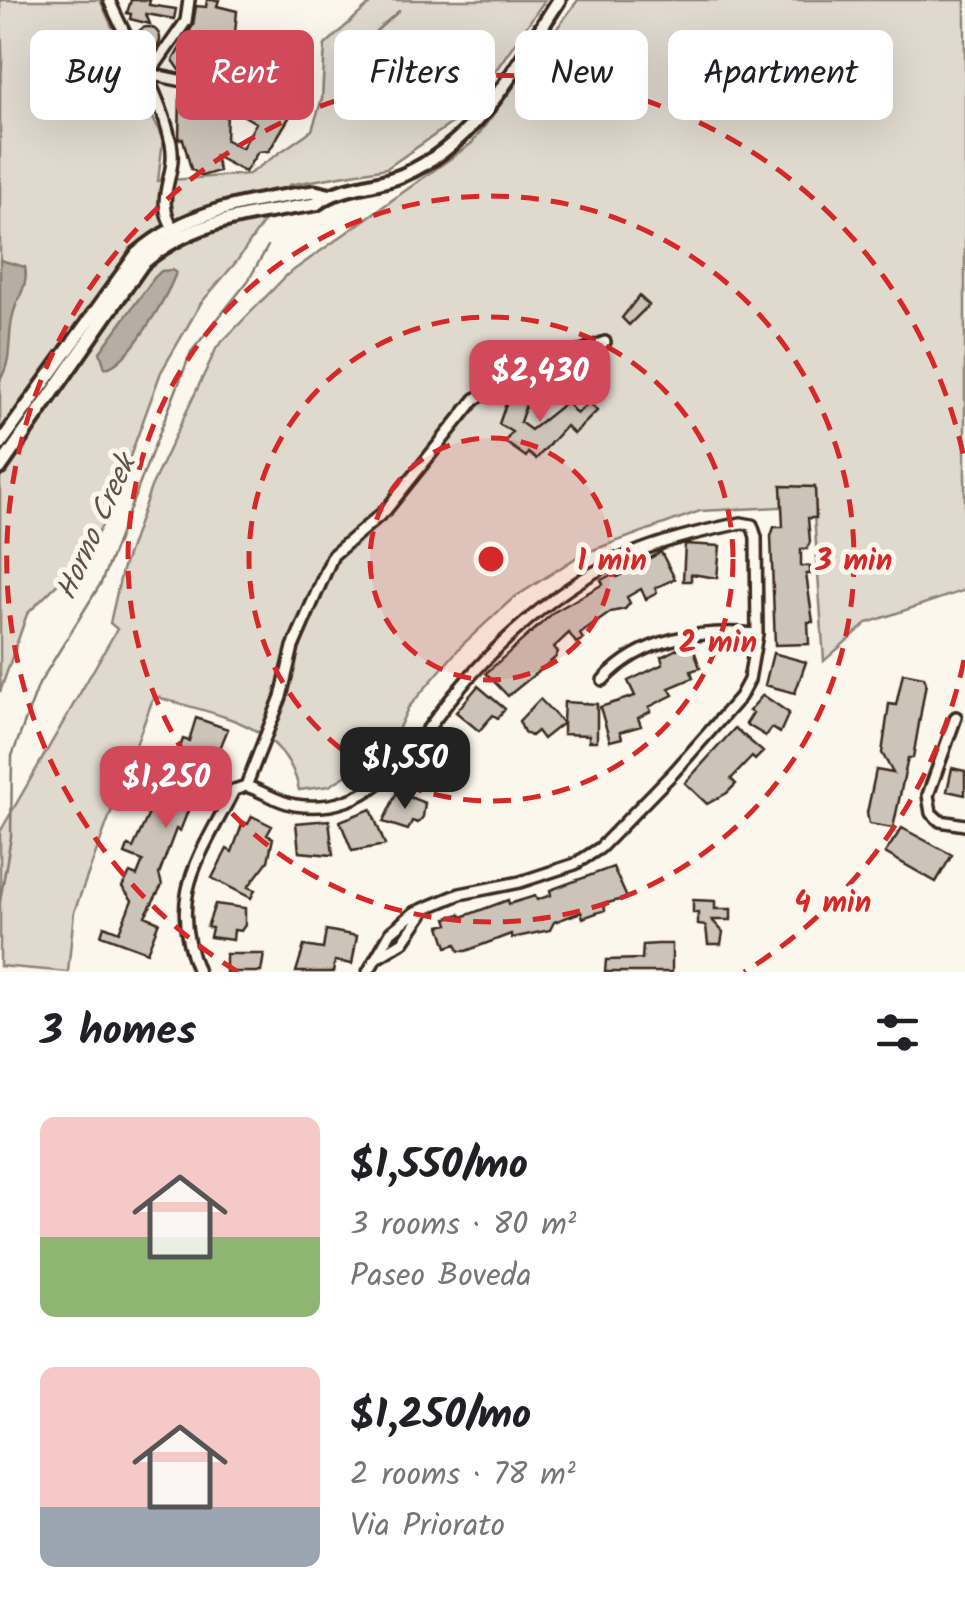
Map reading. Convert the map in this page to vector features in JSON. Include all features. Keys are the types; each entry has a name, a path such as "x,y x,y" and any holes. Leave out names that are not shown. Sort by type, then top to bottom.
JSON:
{"street":[{"path":"110,0 123,30"},
{"path":"156,64 186,21 189,0"},
{"path":"0,444 137,254 174,230 316,204 328,195 401,176 458,140 491,105 560,0"},
{"path":"156,97 172,148 163,201 174,230"},
{"path":"0,468 142,264 174,230"},
{"path":"246,786 281,697 293,647 333,555 386,510 475,399 533,369 605,342"},
{"path":"198,972 184,926 186,886 234,790 246,786 277,801 320,806 342,802 375,787 410,758 454,696 527,620 600,566 668,539 741,523 752,525 756,537 757,634 751,670 740,697 600,848 544,875 460,894 426,910 391,932 368,972"},
{"path":"603,680 613,669 664,640 713,630 757,634"},
{"path":"956,718 928,795 931,813 940,821 965,825"},
{"path":"379,956 403,942 426,910"}],"shaded area":[{"path":"0,0 100,0 114,30 30,30 30,120 154,120 163,140 158,181 249,174 312,130 322,99 325,45 334,37 334,120 456,120 387,168 289,185 237,261 201,303 161,372 109,514 81,561 27,614 0,692 0,86"},
{"path":"374,0 545,0 524,30 515,30 515,43 495,71 495,30 341,30"},
{"path":"578,0 965,0 965,590 867,623 824,661 814,515 798,506 700,511 582,554 512,599 463,644 408,708 397,732 378,756 329,786 299,790 291,767 263,735 222,716 154,696 74,912 68,972 0,966 0,832 117,629 110,623 122,570 151,487 217,347 287,275 472,143 489,120 495,120 495,112 515,85 515,120 648,120 648,30 556,30"},
{"path":"0,260 25,267 26,274 0,380"},
{"path":"161,271 176,273 171,284 136,343 115,364 105,368 100,352 154,278"}],"building":[{"path":"131,0 150,0 149,5 176,9 174,19 146,14 150,24 130,19 131,14 127,13"},
{"path":"207,0 219,0 217,6 237,11 235,30 190,30 196,6 206,7"},
{"path":"179,120 227,120 226,140 242,148 256,123 251,120 288,120 269,151 258,152 245,172 215,156 219,171 202,176 191,169 183,139 179,139"},
{"path":"639,296 649,305 629,325 622,318"},
{"path":"510,392 528,399 520,422 531,430 566,402 577,414 589,402 597,411 574,434 566,426 536,459 528,453 526,457 505,442 512,432 499,424"},
{"path":"781,486 815,487 816,518 808,518 810,542 807,549 801,549 801,566 810,566 810,574 806,574 813,622 808,622 809,644 775,645 771,536 774,527 783,527"},
{"path":"685,544 720,546 717,578 691,574 691,581 683,581"},
{"path":"661,552 675,579 655,588 657,593 646,599 641,589 627,597 630,603 625,609 611,612 580,634 583,639 576,643 569,633 554,647 558,652 555,658 508,696 486,673 554,612 603,584 601,580 615,573 617,577"},
{"path":"683,646 685,650 693,647 700,668 691,671 693,678 669,688 673,695 649,707 651,711 638,718 641,726 620,732 622,738 610,741 600,707 635,696 628,681 663,664 661,657"},
{"path":"773,653 806,662 795,693 765,685"},
{"path":"903,673 924,677 926,683 913,758 908,758 893,828 869,824 867,813 876,770 893,773 882,753 889,704 896,705"},
{"path":"478,686 505,709 498,718 493,715 479,731 456,712"},
{"path":"763,695 789,713 780,733 772,728 766,736 746,724 753,713 749,711"},
{"path":"540,699 563,723 543,739 537,731 531,736 524,732 519,721"},
{"path":"564,702 597,704 597,741 589,741 589,735 563,734"},
{"path":"196,718 228,729 204,787 195,793 180,831 176,829 159,874 162,885 145,916 159,922 147,952 101,935 104,926 119,932 132,900 122,887 130,873 137,876 143,861 125,854 128,846 133,848 152,807 157,810 183,739 189,741"},
{"path":"735,728 763,752 755,760 752,757 731,779 736,784 727,793 707,804 685,783"},
{"path":"952,768 965,771 965,795 947,791"},
{"path":"397,792 425,803 423,817 418,823 412,821 408,830 383,822"},
{"path":"371,809 385,845 352,851 340,821"},
{"path":"252,816 272,826 267,835 273,838 268,861 248,887 255,890 251,898 212,878 227,849 232,852 243,822 248,824"},
{"path":"329,820 333,855 299,852 296,823"},
{"path":"902,828 952,855 936,882 885,853"},
{"path":"613,867 627,898 604,904 605,910 583,918 581,912 554,922 550,930 512,938 511,934 466,951 459,951 456,944 447,947 440,926 449,924 447,918 460,914 462,917 508,900 509,904 535,896 537,900 551,895 550,890"},
{"path":"693,900 715,901 715,909 731,909 731,920 712,920 723,932 721,944 708,944 706,926 698,925 698,913 693,913"},
{"path":"215,904 245,908 245,925 241,931 234,930 233,940 210,937 212,928 207,927"},
{"path":"326,930 357,936 352,964 335,961 333,972 296,972 304,946 323,949"},
{"path":"672,944 672,972 605,972 606,960 642,959 643,945"},
{"path":"226,954 264,954 261,972 226,972"}],"waterway":[{"name":"Horno Creek","path":"377,30 399,11"},
{"name":"Horno Creek","path":"0,901 11,837 12,756 39,684 101,583 191,352 248,281 268,246"}]}
